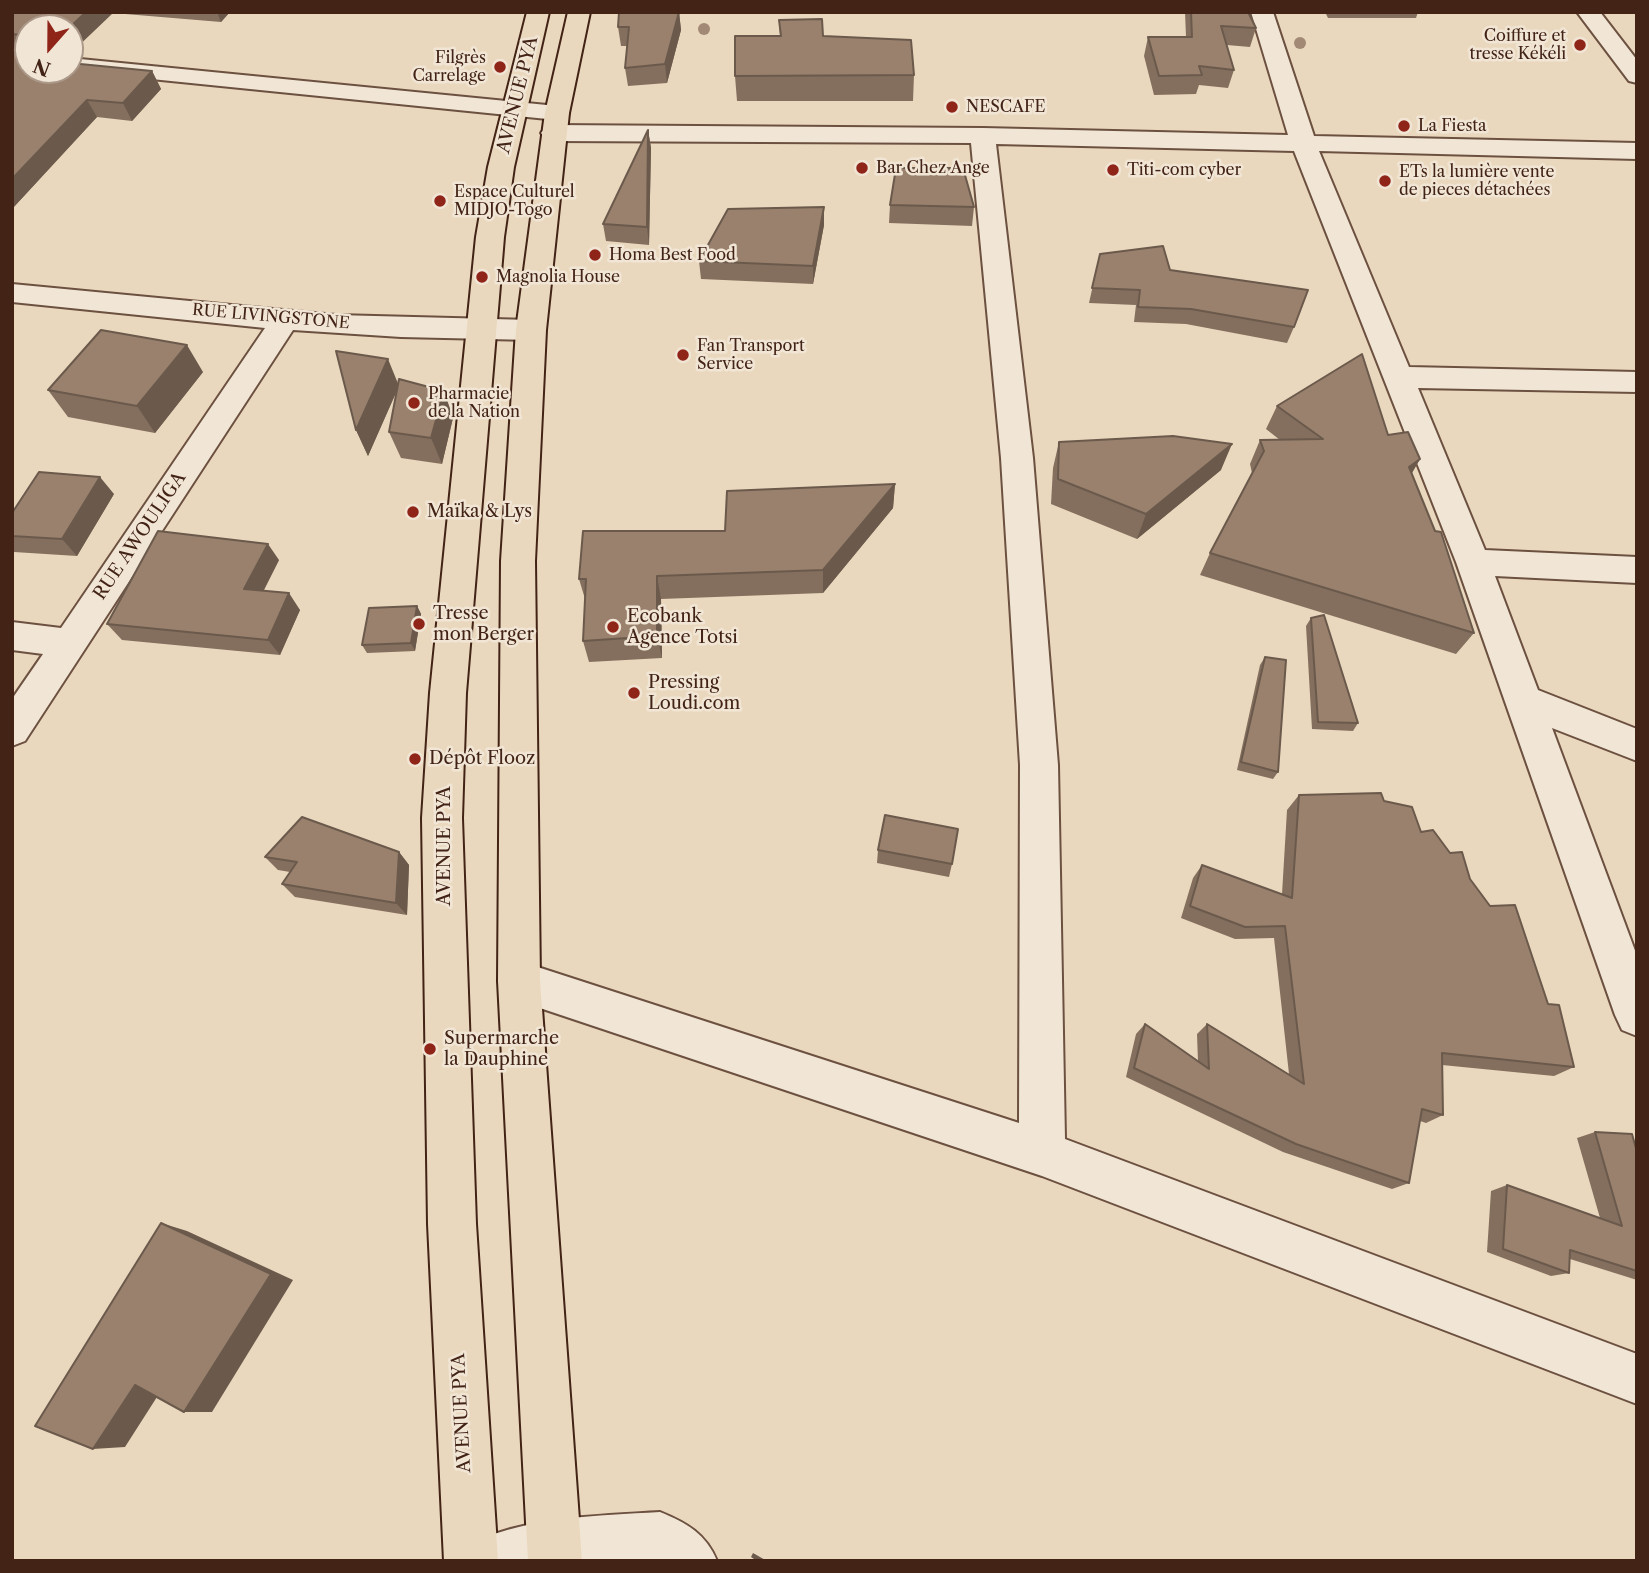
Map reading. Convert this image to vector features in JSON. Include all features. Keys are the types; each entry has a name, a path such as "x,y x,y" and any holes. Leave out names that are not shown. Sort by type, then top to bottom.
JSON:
{"main road":[{"name":"AVENUE PYA","path":"471,1561 452,1224 442,818 448,693 479,343 501,167 538,12"},
{"path":"555,1553 519,981 518,561 530,343 555,123 579,12"}],"street":[{"path":"1262,12 1303,142 1401,377 1474,562 1637,1015"},
{"path":"1588,12 1637,76"},
{"path":"84,66 515,110 555,123 1637,151"},
{"path":"983,136 1017,457 1039,765 1042,1153"},
{"name":"RUE LIVINGSTONE","path":"12,293 276,332"},
{"name":"RUE LIVINGSTONE","path":"12,317 479,343 530,343"},
{"name":"RUE AWOULIGA","path":"12,730 276,332"},
{"path":"1401,377 1637,382"},
{"path":"1474,562 1637,570"},
{"path":"12,636 68,643"},
{"path":"1522,700 1637,745"},
{"path":"519,981 1042,1153 1637,1379"},
{"path":"492,1561 660,1539 690,1561"}],"building":[{"path":"12,12 86,12 14,14 12,34"},
{"path":"619,12 679,12 665,64 625,68 629,27 618,27"},
{"path":"1191,12 1248,12 1256,28 1221,26 1234,70 1199,66 1202,75 1159,76 1148,37 1192,37"},
{"path":"822,19 823,36 911,40 914,75 735,76 735,36 781,36 779,20"},
{"path":"12,52 14,84 84,84 84,64 152,71 123,103 87,100 12,179"},
{"path":"648,130 647,227 603,224"},
{"path":"896,168 963,168 974,207 890,205"},
{"path":"824,207 813,266 699,261 728,209"},
{"path":"1163,246 1170,270 1308,290 1294,327 1191,309 1138,307 1140,290 1092,288 1100,254"},
{"path":"101,330 187,345 137,406 48,390"},
{"path":"336,351 388,359 356,430"},
{"path":"1362,354 1388,435 1408,432 1420,459 1409,467 1435,531 1441,532 1474,633 1210,553 1264,451 1260,440 1323,439 1277,406"},
{"path":"399,379 444,391 431,438 389,432"},
{"path":"1173,436 1232,444 1146,514 1058,479 1059,442"},
{"path":"39,472 100,477 62,539 12,536 12,513"},
{"path":"895,484 823,570 657,576 657,636 583,641 586,579 579,579 583,531 725,531 727,491"},
{"path":"158,531 268,544 244,589 289,593 268,640 107,624"},
{"path":"417,606 411,643 362,645 369,608"},
{"path":"1324,615 1358,723 1318,722 1311,618"},
{"path":"1265,657 1286,660 1278,772 1241,762"},
{"path":"1381,793 1384,801 1412,807 1421,832 1433,830 1450,853 1462,852 1470,879 1490,906 1515,905 1548,1004 1559,1005 1574,1067 1442,1053 1443,1115 1422,1109 1409,1183 1296,1144 1134,1068 1145,1024 1209,1069 1207,1024 1304,1084 1285,926 1245,927 1190,906 1202,865 1292,898 1299,795"},
{"path":"885,815 958,829 952,864 878,850"},
{"path":"302,817 399,852 396,903 282,884 297,862 265,857"},
{"path":"1595,1132 1632,1134 1637,1152 1637,1271 1570,1250 1569,1273 1503,1249 1507,1185 1622,1226"},
{"path":"161,1223 271,1274 184,1412 135,1385 93,1449 35,1426"}],"place":[{"name":"Coiffure et tresse Kékéli","path":"1580,45"},
{"name":"Filgrès Carrelage","path":"500,67"},
{"name":"NESCAFE","path":"952,107"},
{"name":"La Fiesta","path":"1404,126"},
{"name":"Bar Chez Ange","path":"862,168"},
{"name":"Titi-com cyber","path":"1113,170"},
{"name":"ETs la lumière vente de pieces détachées","path":"1385,181"},
{"name":"Espace Culturel MIDJO-Togo","path":"440,201"},
{"name":"Homa Best Food","path":"595,255"},
{"name":"Magnolia House","path":"482,277"},
{"name":"Fan Transport Service","path":"683,355"},
{"name":"Pharmacie de la Nation","path":"414,403"},
{"name":"Maïka & Lys","path":"413,512"},
{"name":"Tresse mon Berger","path":"419,624"},
{"name":"Ecobank Agence Totsi","path":"613,627"},
{"name":"Pressing Loudi.com","path":"634,693"},
{"name":"Dépôt Flooz","path":"415,759"},
{"name":"Supermarche la Dauphine","path":"430,1049"}]}
